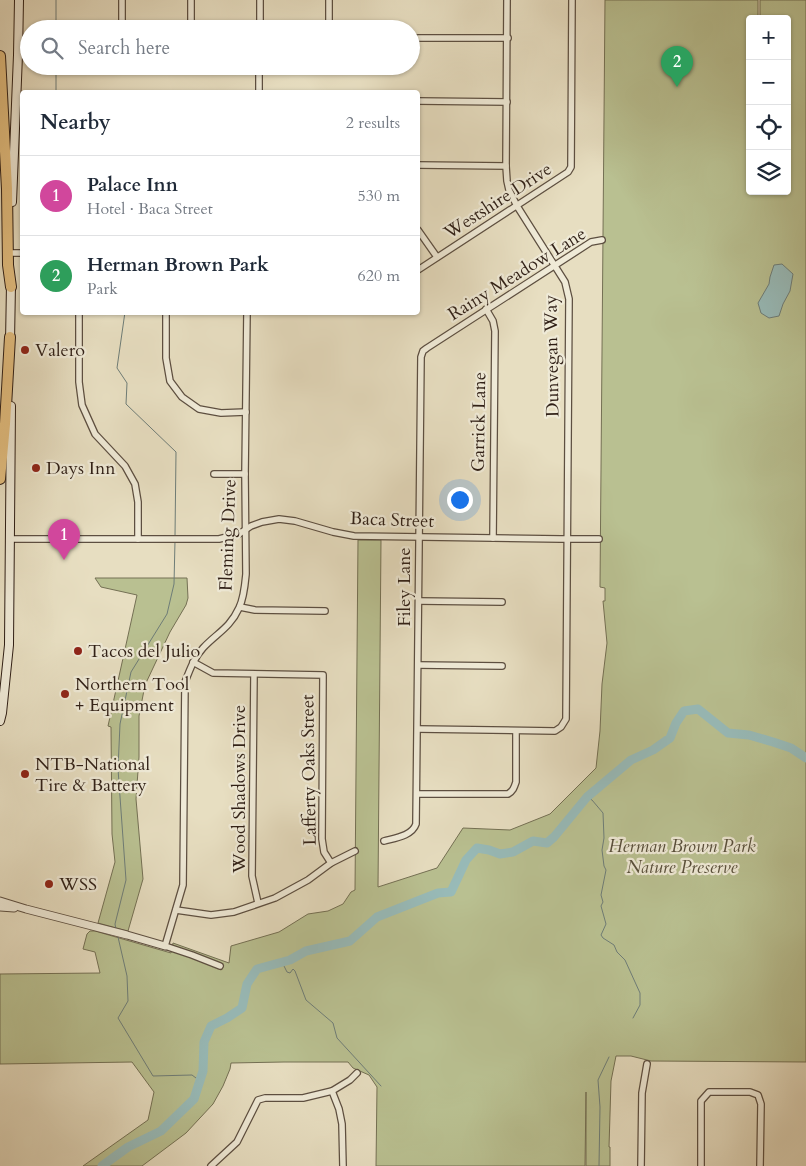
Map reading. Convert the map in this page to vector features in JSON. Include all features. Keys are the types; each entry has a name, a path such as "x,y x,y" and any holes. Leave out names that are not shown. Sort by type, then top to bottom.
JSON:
{"highway":[{"path":"0,56 10,287"},
{"path":"0,479 10,337"}],"main road":[{"path":"0,721 9,645 11,216 20,0"}],"street":[{"path":"122,0 122,20"},
{"path":"191,0 191,20"},
{"path":"260,0 260,20"},
{"path":"329,0 329,20"},
{"name":"Dunvegan Way","path":"507,0 507,181 517,206 565,282 569,299 566,719 562,727 555,731 516,731"},
{"name":"Westshire Drive","path":"420,269 568,172 571,167 572,0"},
{"path":"420,38 508,38"},
{"path":"259,75 259,90"},
{"path":"420,101 507,102"},
{"path":"420,165 506,166"},
{"path":"420,233 437,257"},
{"name":"Rainy Meadow Lane","path":"423,351 555,264 591,242 602,240"},
{"path":"11,253 20,254"},
{"name":"Garrick Lane","path":"486,309 493,322 495,331 493,538"},
{"path":"79,315 79,382 82,405 95,434 125,466 135,484 138,502 138,539"},
{"path":"166,315 166,358 170,381 182,397 199,409 221,412 246,412"},
{"name":"Fleming Drive","path":"165,946 183,884 186,682 193,662 204,648 229,626 240,607 244,591 246,574 247,315"},
{"name":"Filey Lane","path":"384,841 410,833 416,824 421,357 423,351"},
{"path":"214,474 245,474"},
{"name":"Baca Street","path":"10,539 219,539 239,534 251,526 262,522 279,519 295,521 354,536 598,538"},
{"path":"419,601 502,602"},
{"path":"240,607 255,610 325,611"},
{"path":"193,662 213,673 254,674"},
{"path":"418,665 502,666"},
{"name":"Lafferty Oaks Street","path":"254,674 323,675 322,839 324,852 331,863"},
{"name":"Wood Shadows Drive","path":"254,674 252,876 258,903"},
{"path":"417,794 508,794 512,792 516,782 516,731 418,729"},
{"path":"176,910 211,915 234,912 275,898 308,880 331,863 355,851"},
{"path":"0,901 165,946 220,966"},
{"path":"0,907 26,909"},
{"path":"641,1166 642,1092 648,1064"},
{"path":"215,1165 237,1142 258,1100 265,1098 303,1098 332,1091 350,1080 357,1072"},
{"path":"332,1091 342,1124 343,1166"},
{"path":"701,1166 701,1101 709,1092 750,1092 758,1095 761,1104 760,1166"}],"green space":[{"name":"Herman Brown Park Nature Preserve","path":"605,0 758,0 758,15 746,15 746,195 791,195 791,15 760,15 760,0 806,0 806,1062 651,1061 631,1056 616,1056 611,1081 610,1166 586,1166 586,1092 585,1166 376,1166 377,1087 369,1075 353,1068 348,1062 231,1063 223,1086 213,1104 186,1133 142,1166 83,1166 148,1120 154,1092 132,1062 0,1064 0,974 100,973 95,952 83,949 87,934 90,931 171,953 173,943 229,963 231,946 279,932 308,914 328,911 343,904 351,892 355,890 358,540 381,540 378,887 437,868 463,828 510,830 550,814 596,768 607,643 603,601 605,601 605,588 600,587"},
{"path":"95,578 187,578 188,598 186,605 170,632 145,685 139,716 136,799 143,879 128,931 98,923 115,862 112,834 111,727 108,726 137,595 101,587"}],"water":[{"path":"782,264 793,274 790,291 779,316 769,318 761,313 758,303 769,284 774,265"}],"waterway":[{"path":"56,0 56,20"},
{"path":"56,75 56,90"},
{"path":"125,315 117,368 127,383 126,404 176,452 175,537"},
{"path":"116,930 115,924 126,880 118,769 120,724 131,672 167,614 174,584 175,541"},
{"path":"102,1166 128,1147 161,1131 194,1099 203,1071 204,1042 211,1026 242,1008 247,984 257,969 290,960 306,951 350,941 377,917 438,893 451,892 466,860 477,848 500,854 513,852 533,841 547,843 587,797 631,760 653,750 670,738 676,723 684,711 698,709 728,733 749,735 773,742 791,748 806,758"},
{"path":"587,797 603,813 604,838 602,850 606,870 601,895 603,902 601,906 606,924 601,935 614,945 617,952 625,960 640,993 640,1005 633,1018"},
{"path":"118,937 127,976 128,1001 118,1018 153,1076 192,1075 200,1081"},
{"path":"282,962 287,972 290,973 293,969 295,971 306,1000 333,1023 337,1038 381,1086"},
{"path":"599,1166 600,1107 598,1080 609,1057"}],"place":[{"name":"Herman Brown Park","path":"677,87"},
{"name":"Valero","path":"25,350"},
{"name":"Days Inn","path":"36,468"},
{"name":"Palace Inn","path":"64,560"},
{"name":"Tacos del Julio","path":"78,651"},
{"name":"Northern Tool + Equipment","path":"65,694"},
{"name":"NTB-National Tire & Battery","path":"25,774"},
{"name":"WSS","path":"49,884"}]}
